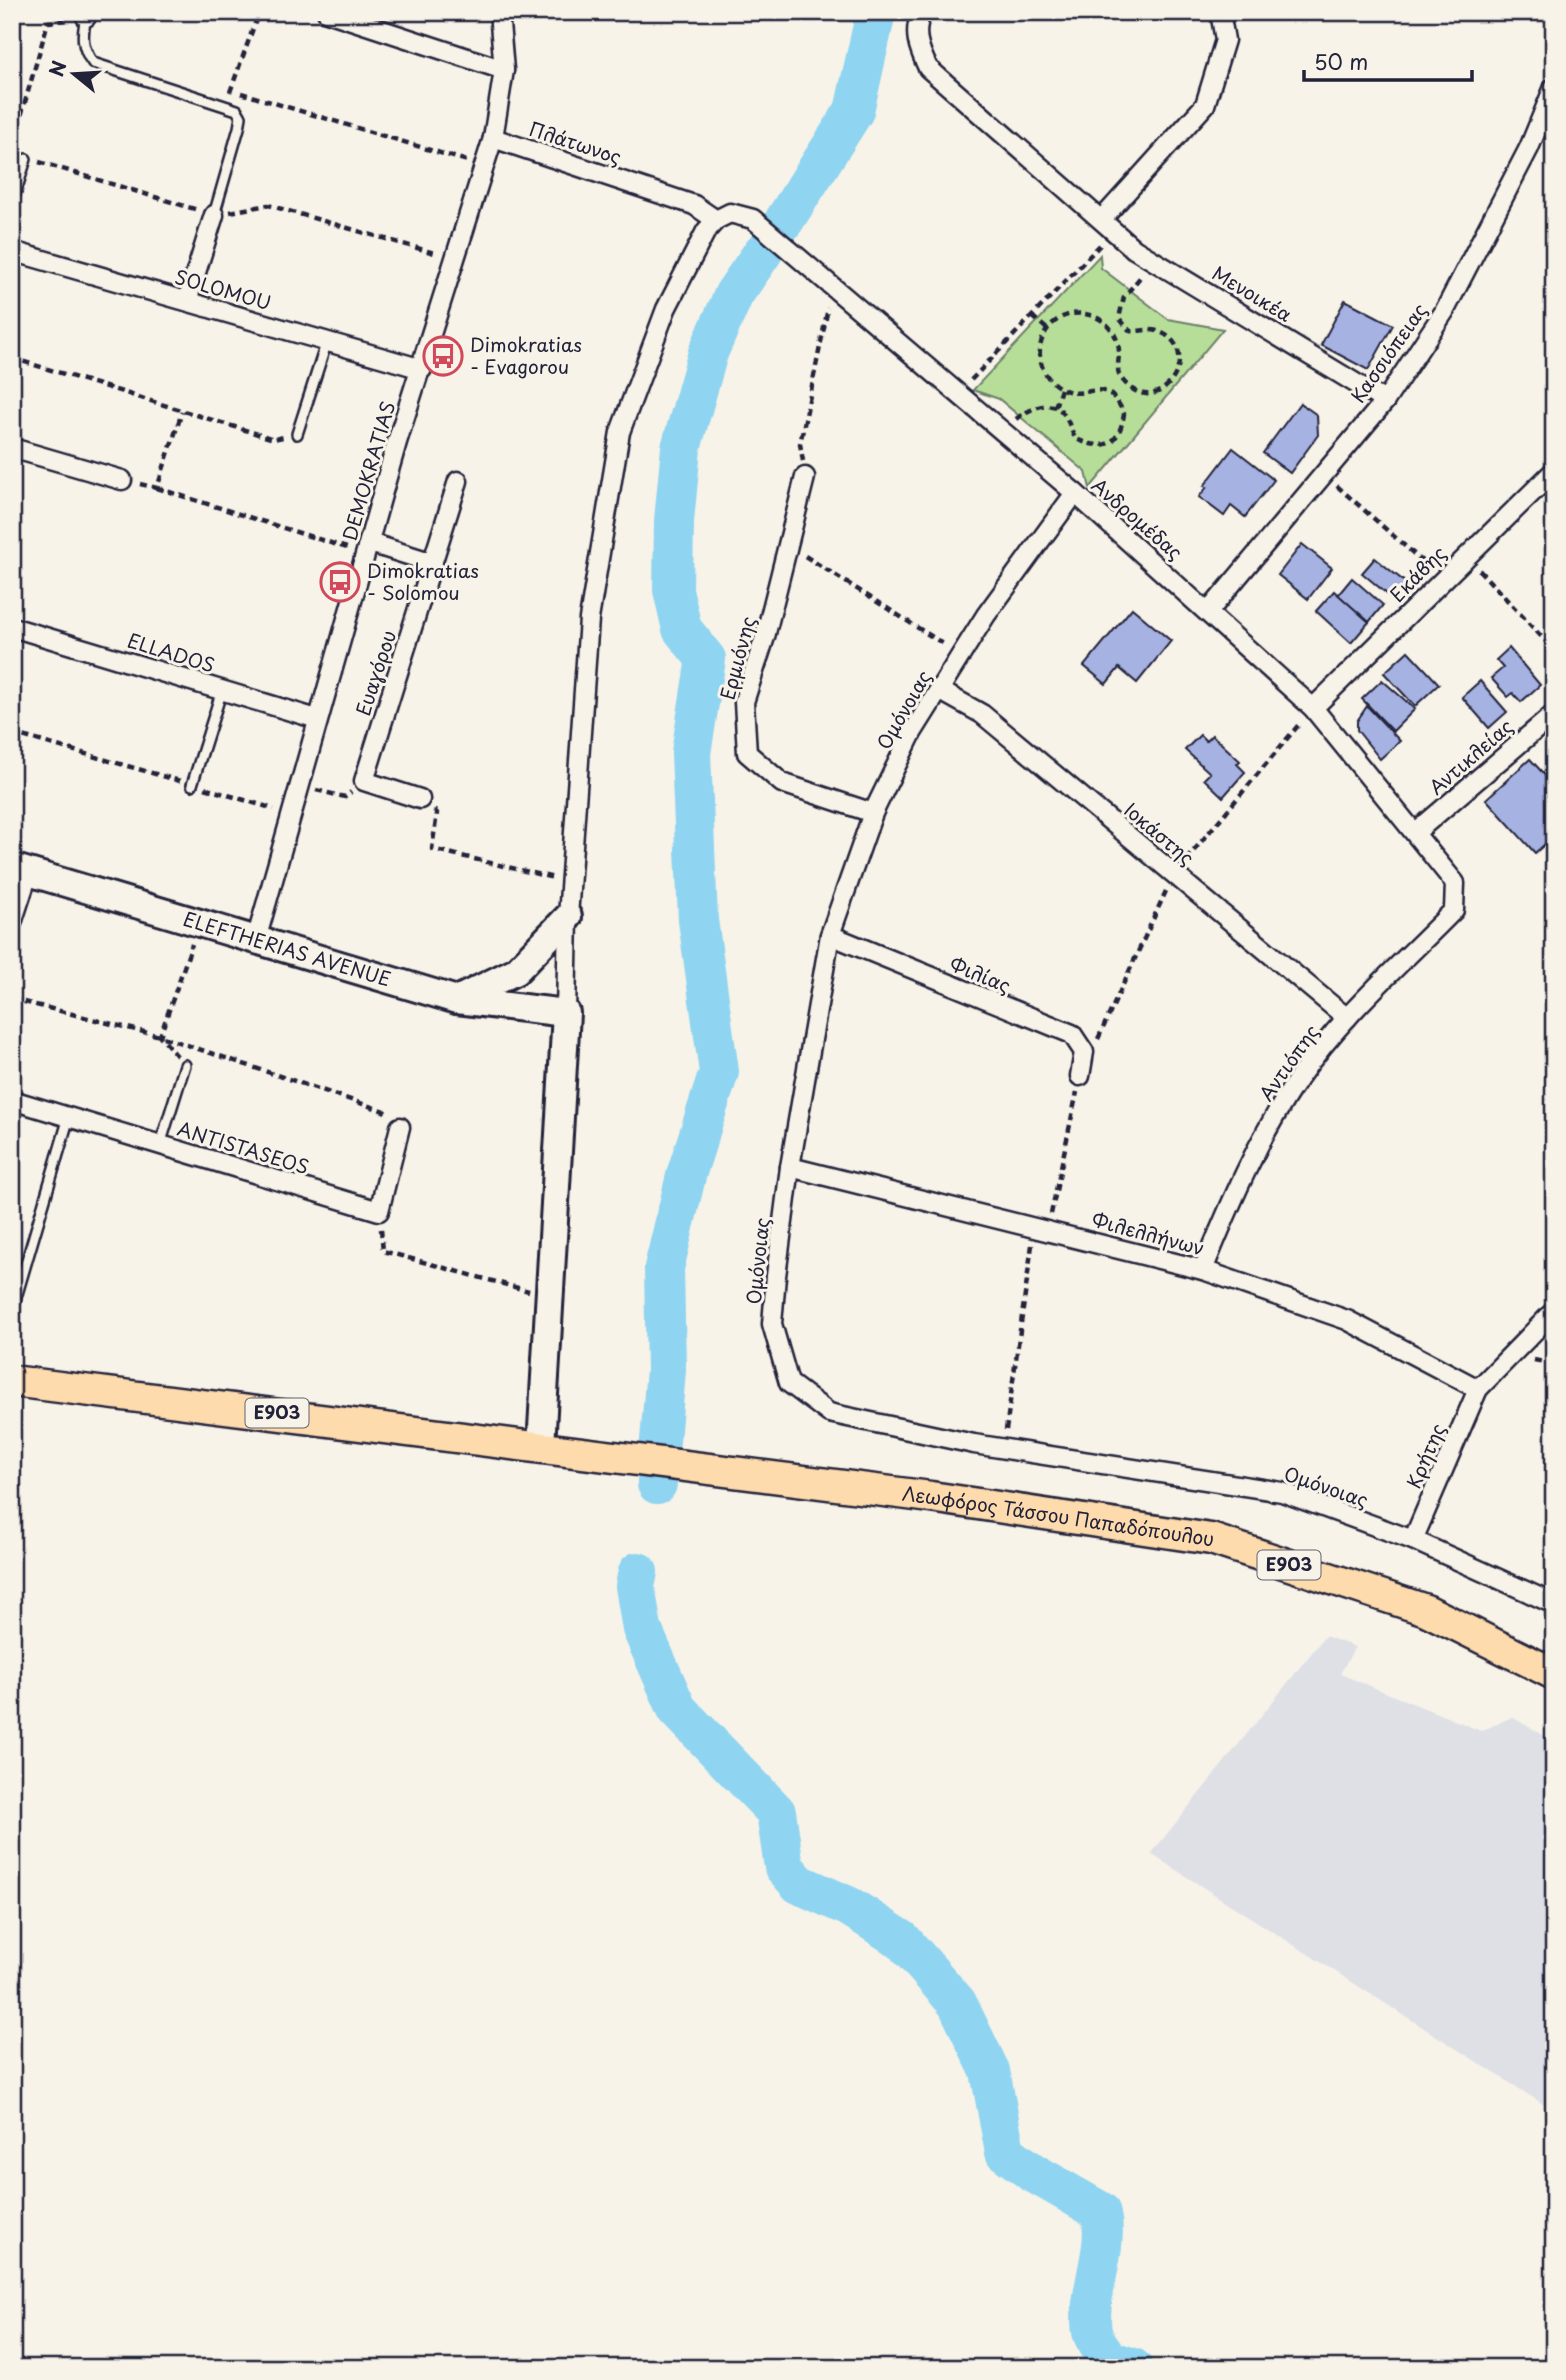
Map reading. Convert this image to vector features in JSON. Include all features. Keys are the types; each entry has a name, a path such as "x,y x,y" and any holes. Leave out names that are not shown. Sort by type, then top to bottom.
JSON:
{"main road":[{"name":"ELEFTHERIAS AVENUE","path":"21,869 457,1000 566,1013"},
{"path":"457,1000 516,971 568,917"},
{"path":"541,1446 566,1013"},
{"name":"E903","path":"12,1381 541,1446"},
{"name":"Λεωφόρος Τάσσου Παπαδόπουλου","path":"541,1446 1211,1539 1426,1610 1554,1674"}],"street":[{"path":"327,12 504,70"},
{"name":"DEMOKRATIAS","path":"256,940 397,442 493,138 504,70 499,12"},
{"name":"Μενοικέα","path":"922,12 917,22 918,46 928,68 1108,225 1154,261 1385,401"},
{"path":"1108,225 1205,105 1225,40 1220,12"},
{"name":"Κασσιόπειας","path":"1209,611 1385,401 1444,312 1529,148 1554,87"},
{"name":"Πλάτωνος","path":"493,138 723,217"},
{"path":"187,301 214,215"},
{"path":"566,1013 568,917 589,619 621,432 666,309 706,230 723,217"},
{"name":"Ανδρομέδας","path":"723,217 753,219 1075,493 1209,611 1313,708 1455,883 1454,910"},
{"name":"SOLOMOU","path":"12,251 422,369"},
{"path":"12,448 122,481"},
{"name":"Εκάβης","path":"1313,708 1554,471"},
{"name":"Ερμιόνης","path":"805,477 765,637 744,702 747,753 782,783 873,813"},
{"name":"Ευαγόρου","path":"364,781 458,481"},
{"name":"Ομόνοιας","path":"1075,493 986,615 912,733 873,813 830,935 790,1167 772,1324 789,1383 829,1412 1003,1448 1282,1492 1413,1540 1554,1604"},
{"path":"368,548 433,563"},
{"name":"ELLADOS","path":"12,627 317,719"},
{"name":"Ιοκάστης","path":"939,690 982,714 1347,1018"},
{"name":"Αντικλείας","path":"1416,832 1554,714"},
{"path":"364,781 420,799"},
{"path":"12,923 21,869"},
{"name":"Αντιόπης","path":"1203,1269 1241,1179 1292,1090 1347,1018 1454,910"},
{"name":"Φιλίας","path":"830,935 1072,1034 1084,1052 1080,1076"},
{"name":"ANTISTASEOS","path":"12,1100 379,1211"},
{"path":"379,1211 400,1127"},
{"name":"Φιλελλήνων","path":"790,1167 1203,1269 1347,1320 1478,1389"},
{"path":"1478,1389 1554,1311"},
{"name":"Κρήτης","path":"1413,1540 1478,1389"}],"lane":[{"path":"86,15 82,37 85,52 93,63 237,110 242,117 214,215"},
{"path":"12,204 26,159"},
{"path":"297,434 327,341"},
{"path":"192,785 222,690"},
{"path":"160,1146 185,1065"},
{"path":"12,1311 69,1117"}],"path":[{"path":"225,106 259,12"},
{"path":"86,15 48,22 13,144 26,159 214,215 268,205 456,259"},
{"path":"231,90 484,167"},
{"path":"958,393 1032,316 1108,225"},
{"path":"1004,433 1016,420 1036,407 1055,407 1064,414 1076,439 1096,446 1114,441 1118,437 1124,414 1113,396 1104,391 1077,393 1061,389 1043,369 1041,343 1048,329 1068,314 1095,316 1112,330 1119,346 1116,366 1125,384 1143,394 1163,390 1177,374 1180,364 1174,344 1157,331 1130,331 1119,318 1124,297 1154,261"},
{"path":"805,477 800,444 833,287"},
{"path":"1032,316 1048,329"},
{"path":"1112,330 1122,324"},
{"path":"12,358 274,439 297,434"},
{"path":"1055,407 1061,389"},
{"path":"157,488 182,412"},
{"path":"1324,474 1443,579"},
{"path":"122,481 157,488 368,548"},
{"path":"788,545 961,654"},
{"path":"1466,556 1554,650"},
{"path":"1003,1448 1041,1228 1080,1076 1174,874 1313,708"},
{"path":"12,733 291,814"},
{"path":"298,786 345,797 364,781"},
{"path":"420,799 437,813 432,849 571,881"},
{"path":"160,1036 199,923"},
{"path":"12,999 160,1036 384,1111 400,1127"},
{"path":"160,1036 185,1065"},
{"path":"379,1211 383,1251 548,1297"}],"shaded area":[{"path":"1325,1636 1355,1647 1340,1674 1481,1731 1512,1717 1550,1739 1554,1738 1554,2111 1151,1854"}],"green space":[{"path":"1100,255 1101,268 1168,319 1223,329 1090,488 1086,472 999,399 973,390"}],"building":[{"path":"1345,300 1393,325 1368,370 1321,345"},
{"path":"1300,403 1317,415 1318,435 1290,473 1263,453"},
{"path":"1233,448 1274,480 1245,517 1231,506 1224,516 1199,497 1207,487 1204,486"},
{"path":"1302,544 1332,568 1308,599 1278,575"},
{"path":"1375,558 1406,583 1393,599 1362,573"},
{"path":"1352,578 1383,605 1369,622 1338,595"},
{"path":"1334,591 1369,622 1351,643 1316,611"},
{"path":"1132,608 1171,641 1137,683 1119,668 1106,684 1084,666"},
{"path":"1509,648 1540,685 1521,702 1513,693 1508,697 1491,678 1503,668 1496,660"},
{"path":"1408,651 1439,684 1415,706 1384,673"},
{"path":"1382,680 1415,709 1393,731 1362,699"},
{"path":"1480,681 1507,712 1489,728 1462,697"},
{"path":"1367,706 1400,741 1380,759 1357,730 1357,721"},
{"path":"1200,735 1206,741 1212,735 1240,761 1237,764 1245,772 1223,797 1204,779 1210,773 1185,750"},
{"path":"1530,759 1554,785 1554,836 1535,853 1486,799"}],"waterway":[{"path":"784,221 854,111 876,12"},
{"path":"660,1441 666,1370 664,1268 687,1172 719,1072 698,920 691,753 706,659 682,629 673,590 674,521 681,448 708,353 734,294 763,252"},
{"path":"638,1572 635,1586 642,1629 677,1709 776,1812 784,1867 799,1884 850,1907 902,1940 957,2003 990,2071 1005,2152 1032,2172 1100,2211 1103,2239 1092,2301 1092,2332 1109,2360 1133,2368"}],"place":[{"name":"Dimokratias - Evagorou","path":"443,356"},
{"name":"Dimokratias - Solomou","path":"340,582"}]}
